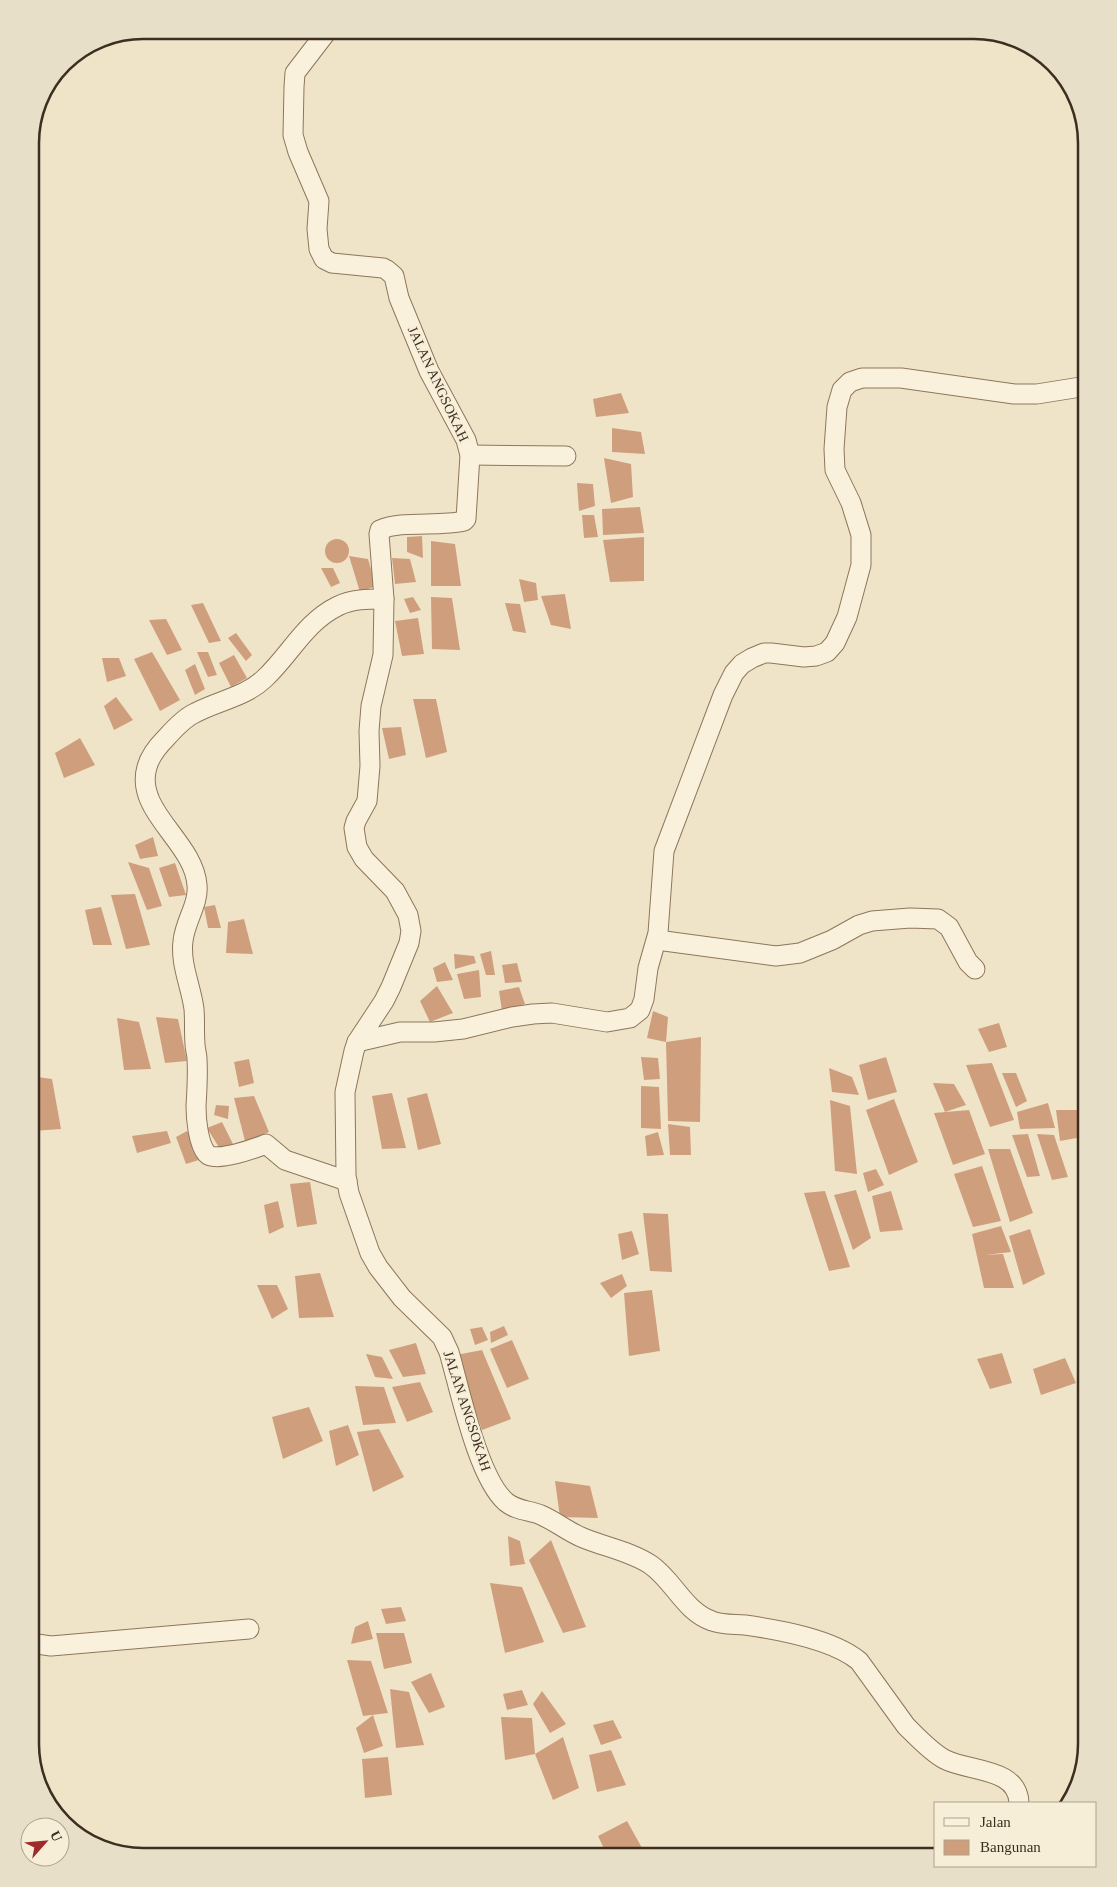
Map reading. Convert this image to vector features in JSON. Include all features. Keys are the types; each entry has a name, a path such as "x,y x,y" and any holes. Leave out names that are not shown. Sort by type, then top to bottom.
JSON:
{"street":[{"name":"JALAN ANGSOKAH","path":"321,39 296,73 293,135 298,152 319,201 317,229 319,249 324,258 332,263 382,268 394,276 399,298 429,371 466,440 470,454 466,519 464,521 394,526 380,530 379,544 384,599 383,655 371,706 367,802 354,828 357,847 364,860 395,891 408,914 411,931 409,943 391,987 357,1042 345,1092 346,1181 365,1238 378,1267 402,1298 442,1337 449,1352 479,1455 497,1494 508,1504 520,1510 540,1515 588,1540 614,1548 651,1564 669,1580 693,1610 711,1621 759,1627 804,1636 852,1655 860,1661 906,1726 915,1735 944,1759 1007,1780 1013,1785 1019,1797 1019,1802"},
{"path":"357,1042 400,1032 434,1032 463,1029 533,1014 552,1013 607,1022 630,1018 640,1010 644,999 648,968 657,940 664,851 720,703 734,673 742,664 764,653 804,657 816,656 827,652 835,643 847,617 861,565 861,535 851,503 835,470 835,427 837,407 842,390 850,382 862,378 901,378 1014,394 1036,394 1078,387"},
{"path":"470,454 566,456"},
{"path":"346,1181 285,1160 266,1144 240,1153 217,1158 209,1156 206,1152 196,1123 197,1058 194,1011 190,984 183,962 183,940 186,924 197,896 197,883 190,862 182,848 155,811 147,793 145,781 146,768 150,758 160,744 184,720 194,713 247,691 264,680 306,631 322,616 340,605 360,600 384,599"},
{"path":"657,940 776,956 800,953 832,940 859,925 872,921 910,918 938,919 949,927 968,962 975,969"},
{"path":"39,1644 52,1646 249,1629"}],"building":[{"path":"621,393 629,413 596,417 593,399"},
{"path":"612,428 641,432 645,454 612,452"},
{"path":"604,458 631,464 633,497 611,503"},
{"path":"577,483 593,484 595,506 579,511"},
{"path":"640,507 644,533 603,535 602,509"},
{"path":"582,515 594,515 598,537 584,538"},
{"path":"422,536 423,558 407,552 407,537"},
{"path":"644,537 644,581 610,582 603,540"},
{"path":"337,539 346,542 349,551 346,560 337,563 328,560 325,551 328,542"},
{"path":"431,541 455,544 461,586 431,586"},
{"path":"349,556 368,559 376,586 360,592"},
{"path":"392,558 410,559 416,582 395,584"},
{"path":"321,568 333,568 340,583 331,587"},
{"path":"519,579 536,583 538,600 524,602"},
{"path":"565,594 571,629 551,625 541,596"},
{"path":"413,597 421,610 410,613 404,599"},
{"path":"431,597 452,598 460,650 432,649"},
{"path":"203,603 221,641 209,643 191,605"},
{"path":"505,603 520,604 526,633 513,631"},
{"path":"418,618 424,654 402,656 395,621"},
{"path":"166,619 182,650 167,655 149,620"},
{"path":"236,633 252,655 246,661 228,638"},
{"path":"152,652 180,700 160,711 134,659"},
{"path":"197,652 208,652 217,675 208,677"},
{"path":"234,655 247,678 231,687 219,663"},
{"path":"102,658 119,658 126,676 107,682"},
{"path":"195,664 205,689 195,695 185,670"},
{"path":"116,697 133,720 114,730 104,706"},
{"path":"413,699 436,699 447,752 426,758"},
{"path":"401,727 406,755 389,759 382,728"},
{"path":"80,738 95,765 64,778 55,753"},
{"path":"153,837 158,856 140,859 135,845"},
{"path":"128,862 149,868 162,906 147,910"},
{"path":"175,863 186,895 169,897 159,868"},
{"path":"135,894 150,945 126,949 111,895"},
{"path":"215,905 221,928 208,928 204,907"},
{"path":"101,907 112,945 93,945 85,910"},
{"path":"244,919 253,954 226,953 228,922"},
{"path":"491,951 495,975 486,975 480,954"},
{"path":"454,954 474,956 476,963 455,969"},
{"path":"445,962 453,980 437,982 433,968"},
{"path":"517,963 522,982 505,983 502,965"},
{"path":"479,970 481,997 464,999 457,974"},
{"path":"437,986 453,1013 430,1022 420,1001"},
{"path":"519,987 525,1004 502,1011 499,991"},
{"path":"653,1011 668,1017 666,1042 647,1038"},
{"path":"156,1017 178,1019 187,1061 165,1063"},
{"path":"117,1018 139,1022 151,1069 124,1070"},
{"path":"999,1023 1007,1047 989,1052 978,1029"},
{"path":"701,1037 700,1122 668,1121 666,1042"},
{"path":"641,1057 658,1058 660,1079 644,1080"},
{"path":"886,1057 897,1092 868,1100 859,1065"},
{"path":"249,1059 254,1083 239,1087 234,1062"},
{"path":"992,1063 1014,1120 990,1127 966,1065"},
{"path":"829,1068 852,1077 859,1095 832,1092"},
{"path":"1002,1073 1016,1073 1027,1101 1016,1107"},
{"path":"39,1077 52,1079 61,1129 39,1131"},
{"path":"933,1083 954,1084 966,1105 945,1112"},
{"path":"641,1086 659,1087 661,1129 641,1128"},
{"path":"392,1093 406,1148 382,1149 372,1096"},
{"path":"427,1093 441,1144 418,1150 407,1098"},
{"path":"254,1096 269,1132 245,1141 234,1098"},
{"path":"894,1099 918,1162 889,1175 866,1110"},
{"path":"830,1100 850,1106 857,1174 835,1171"},
{"path":"1048,1103 1055,1128 1020,1129 1017,1112"},
{"path":"216,1105 229,1106 228,1119 214,1115"},
{"path":"969,1110 985,1154 953,1165 934,1113"},
{"path":"1056,1110 1077,1110 1078,1138 1060,1141"},
{"path":"222,1122 233,1144 220,1149 207,1128"},
{"path":"668,1124 690,1127 691,1155 670,1155"},
{"path":"167,1131 171,1143 137,1153 132,1136"},
{"path":"187,1131 202,1159 186,1164 176,1137"},
{"path":"658,1132 664,1155 647,1156 645,1136"},
{"path":"1028,1134 1040,1176 1027,1177 1012,1135"},
{"path":"1037,1134 1054,1135 1068,1177 1052,1180"},
{"path":"988,1149 1010,1149 1033,1213 1010,1222"},
{"path":"982,1166 1001,1221 973,1227 954,1174"},
{"path":"876,1169 884,1185 868,1192 863,1173"},
{"path":"310,1182 317,1224 297,1227 290,1184"},
{"path":"856,1190 871,1238 853,1250 834,1195"},
{"path":"825,1191 850,1267 829,1271 804,1193"},
{"path":"891,1191 903,1230 880,1232 872,1196"},
{"path":"278,1201 284,1227 269,1234 264,1205"},
{"path":"643,1213 668,1214 672,1272 650,1271"},
{"path":"1001,1226 1011,1252 985,1255 1003,1254 1014,1288 984,1288 972,1234"},
{"path":"1030,1229 1045,1274 1023,1285 1009,1236"},
{"path":"632,1231 639,1254 622,1260 618,1234"},
{"path":"320,1273 334,1317 299,1318 295,1276"},
{"path":"622,1274 627,1286 611,1298 600,1283"},
{"path":"257,1285 277,1285 288,1309 272,1319"},
{"path":"652,1290 660,1351 629,1356 624,1293"},
{"path":"504,1326 508,1335 491,1343 490,1332"},
{"path":"482,1327 488,1340 475,1345 470,1329"},
{"path":"512,1340 529,1379 507,1388 490,1349"},
{"path":"416,1343 426,1374 403,1377 389,1350"},
{"path":"482,1350 511,1419 482,1430 456,1355"},
{"path":"1002,1353 1012,1383 990,1389 977,1359"},
{"path":"366,1354 382,1357 393,1379 375,1377"},
{"path":"1065,1358 1076,1383 1041,1395 1033,1369"},
{"path":"420,1382 433,1412 407,1422 392,1387"},
{"path":"355,1386 384,1387 396,1423 363,1425"},
{"path":"309,1407 323,1441 283,1459 272,1417"},
{"path":"348,1425 359,1455 336,1466 329,1431"},
{"path":"379,1429 404,1477 373,1492 357,1432"},
{"path":"555,1481 590,1486 598,1518 560,1517"},
{"path":"508,1536 520,1541 525,1564 510,1566"},
{"path":"551,1540 586,1627 563,1633 529,1560"},
{"path":"490,1583 522,1587 544,1642 505,1653"},
{"path":"401,1607 406,1621 386,1624 381,1609"},
{"path":"368,1621 373,1639 351,1644 355,1627"},
{"path":"376,1633 404,1633 412,1663 384,1669"},
{"path":"347,1660 371,1661 388,1713 363,1716"},
{"path":"431,1673 445,1707 429,1713 411,1682"},
{"path":"390,1689 409,1692 424,1745 396,1748"},
{"path":"522,1690 528,1705 507,1710 503,1694"},
{"path":"542,1691 566,1724 550,1733 533,1704"},
{"path":"373,1715 383,1746 364,1753 356,1728"},
{"path":"501,1717 532,1718 535,1754 505,1760"},
{"path":"613,1720 622,1738 601,1745 593,1725"},
{"path":"563,1737 579,1788 553,1800 535,1754"},
{"path":"611,1750 626,1785 597,1792 589,1755"},
{"path":"388,1757 392,1795 365,1798 362,1759"},
{"path":"627,1821 642,1848 604,1848 598,1836"}]}
